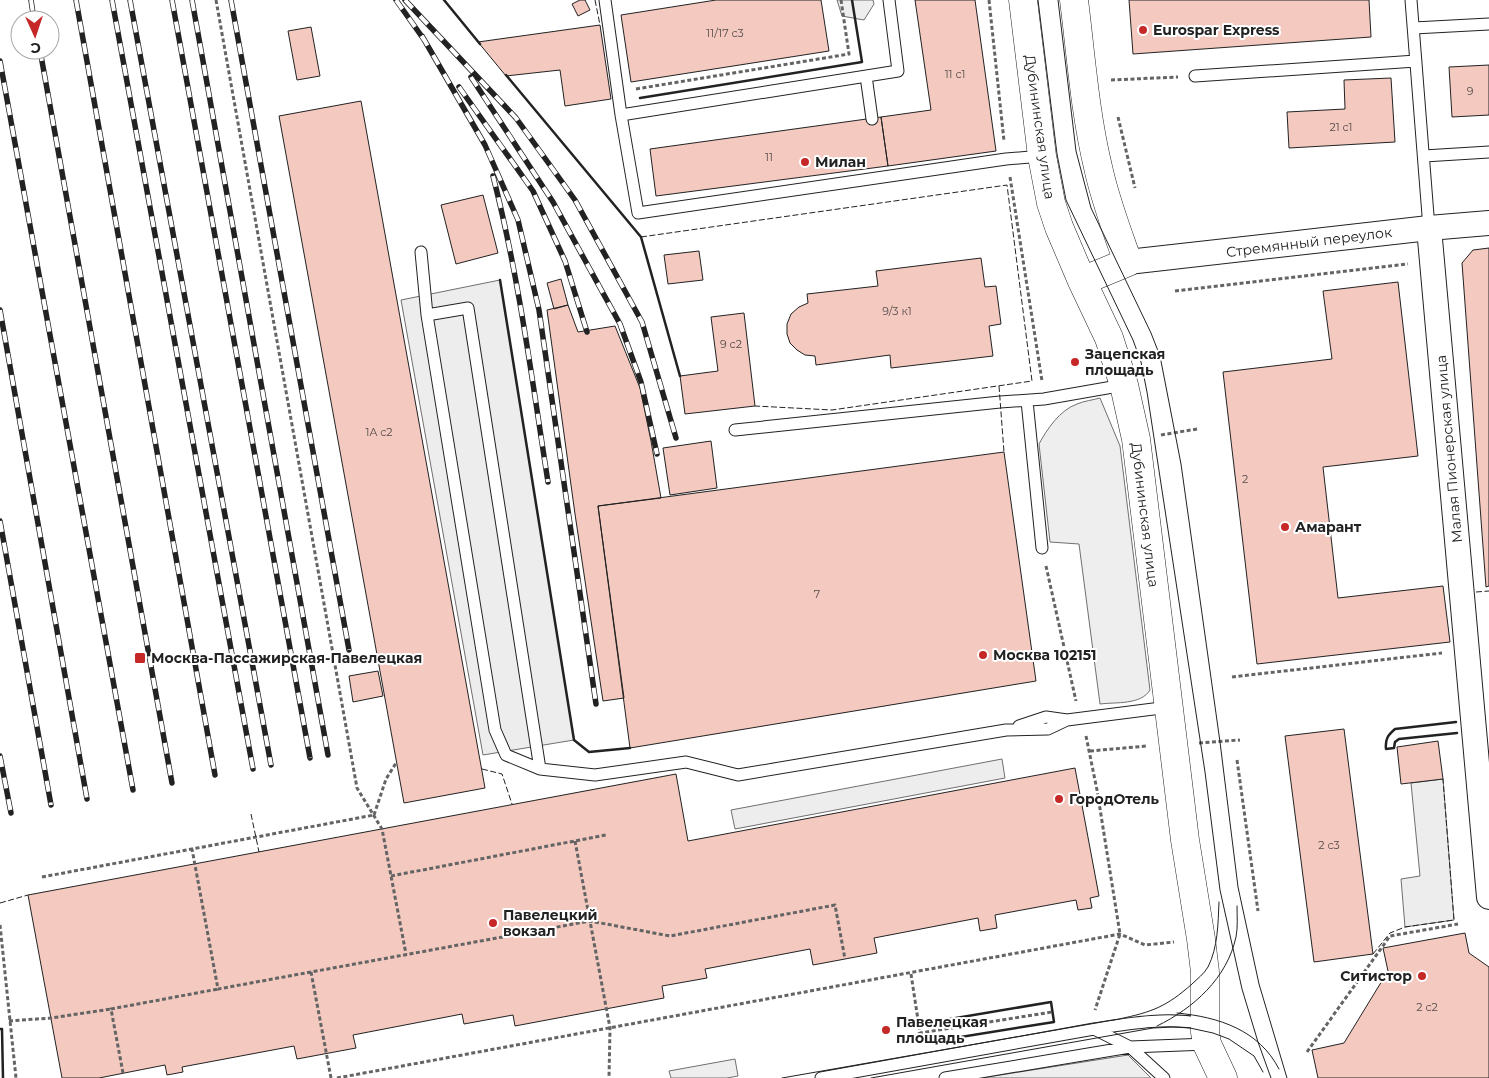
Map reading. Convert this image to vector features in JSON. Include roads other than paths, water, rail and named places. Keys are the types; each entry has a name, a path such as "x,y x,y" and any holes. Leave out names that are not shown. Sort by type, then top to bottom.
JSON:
{"main road":[{"name":"Дубининская улица","path":"1023,0 1042,156 1051,203 1082,281 1109,338 1124,385 1136,439 1185,840 1203,955 1206,1034"},
{"path":"1074,0 1097,166 1109,210 1128,262 1082,281"},
{"path":"1206,1034 1223,1078"}],"street":[{"name":"Стремянный переулок","path":"1128,262 1489,223"},
{"name":"Малая Пионерская улица","path":"1429,228 1489,897"}],"lane":[{"path":"605,0 621,115 638,213 879,173 1042,156"},
{"path":"621,115 898,71 889,0"},
{"name":"Малая Пионерская улица","path":"1411,0 1429,228"},
{"path":"1414,28 1489,24"},
{"path":"1195,76 1416,60"},
{"path":"866,76 872,119"},
{"path":"1424,156 1489,152"},
{"path":"421,252 427,315 495,730 506,755 540,769 595,775 686,762 738,775 1006,730 1046,716 1067,720 1169,707"},
{"path":"427,315 468,308 540,769"},
{"path":"735,430 1000,402 1027,401 1124,385"},
{"path":"1027,401 1042,548"},
{"path":"821,1078 1151,1020 1184,1020 1206,1034"},
{"path":"1094,1030 1130,1047 1164,1078"},
{"path":"945,1078 1206,1034"}],"tram line":[{"path":"1038,0 1057,154 1066,200 1133,340 1141,362 1205,772 1220,890 1242,989 1271,1078"},
{"path":"1058,0 1076,151 1091,208 1151,333 1160,356 1181,464 1220,742 1238,887 1259,984 1287,1078"},
{"path":"782,1078 1119,1019 1158,1008 1183,992 1208,967 1216,943 1219,902"},
{"path":"1157,1026 1171,1019 1196,1001 1217,978 1232,952 1236,937 1237,906"},
{"path":"1177,1013 1222,1022 1249,1035 1261,1044 1279,1069"},
{"path":"871,1078 1153,1028 1173,1027 1190,1028 1229,1039 1254,1056 1263,1072"}],"railway":[{"path":"31,0 32,10"},
{"path":"76,0 215,775"},
{"path":"112,0 253,769"},
{"path":"130,0 271,765"},
{"path":"172,0 310,758"},
{"path":"192,0 328,755"},
{"path":"231,0 349,650"},
{"path":"396,0 425,41"},
{"path":"405,0 516,118 575,200 642,322 676,438"},
{"path":"422,36 485,145 518,220 539,310 596,704"},
{"path":"42,60 172,783"},
{"path":"0,61 133,790"},
{"path":"471,77 553,202 620,324 641,382 657,454"},
{"path":"459,87 533,191 565,261 587,332"},
{"path":"493,176 518,290 548,482"},
{"path":"0,310 87,799"},
{"path":"0,521 51,805"},
{"path":"0,756 11,813"}],"place":[{"name":"Eurospar Express","path":"1143,30"},
{"name":"Милан","path":"805,162"},
{"name":"Зацепская площадь","path":"1075,362"},
{"name":"Амарант","path":"1285,527"},
{"name":"Москва 102151","path":"983,655"},
{"name":"Москва-Пассажирская-Павелецкая","path":"140,658"},
{"name":"ГородОтель","path":"1059,799"},
{"name":"Павелецкий вокзал","path":"493,923"},
{"name":"Ситистор","path":"1422,976"},
{"name":"Павелецкая площадь","path":"886,1030"}]}
